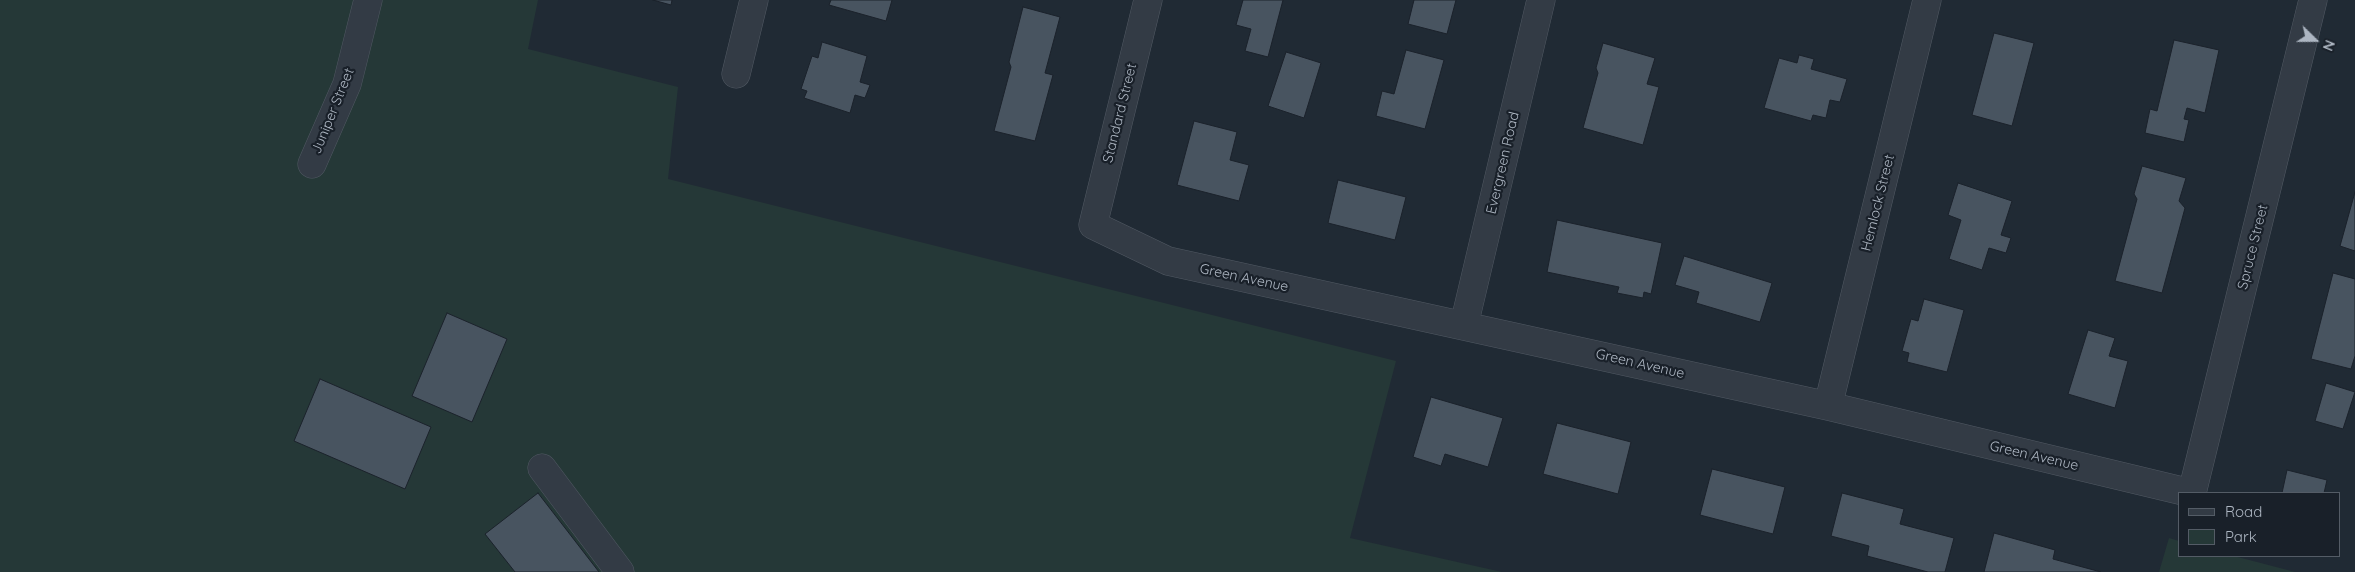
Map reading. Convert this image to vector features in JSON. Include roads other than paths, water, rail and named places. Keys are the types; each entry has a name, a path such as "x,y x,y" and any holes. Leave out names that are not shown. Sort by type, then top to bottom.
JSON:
{"street":[{"name":"Juniper Street","path":"312,164 347,84 368,0"},
{"path":"736,74 754,0"},
{"name":"Standard Street","path":"1093,225 1148,0"},
{"name":"Evergreen Road","path":"1464,325 1541,0"},
{"name":"Hemlock Street","path":"1828,406 1927,0"},
{"name":"Spruce Street","path":"2192,492 2313,0"},
{"name":"Green Avenue","path":"1093,225 1168,261 1828,406 2188,492"},
{"path":"542,468 620,572"}]}
